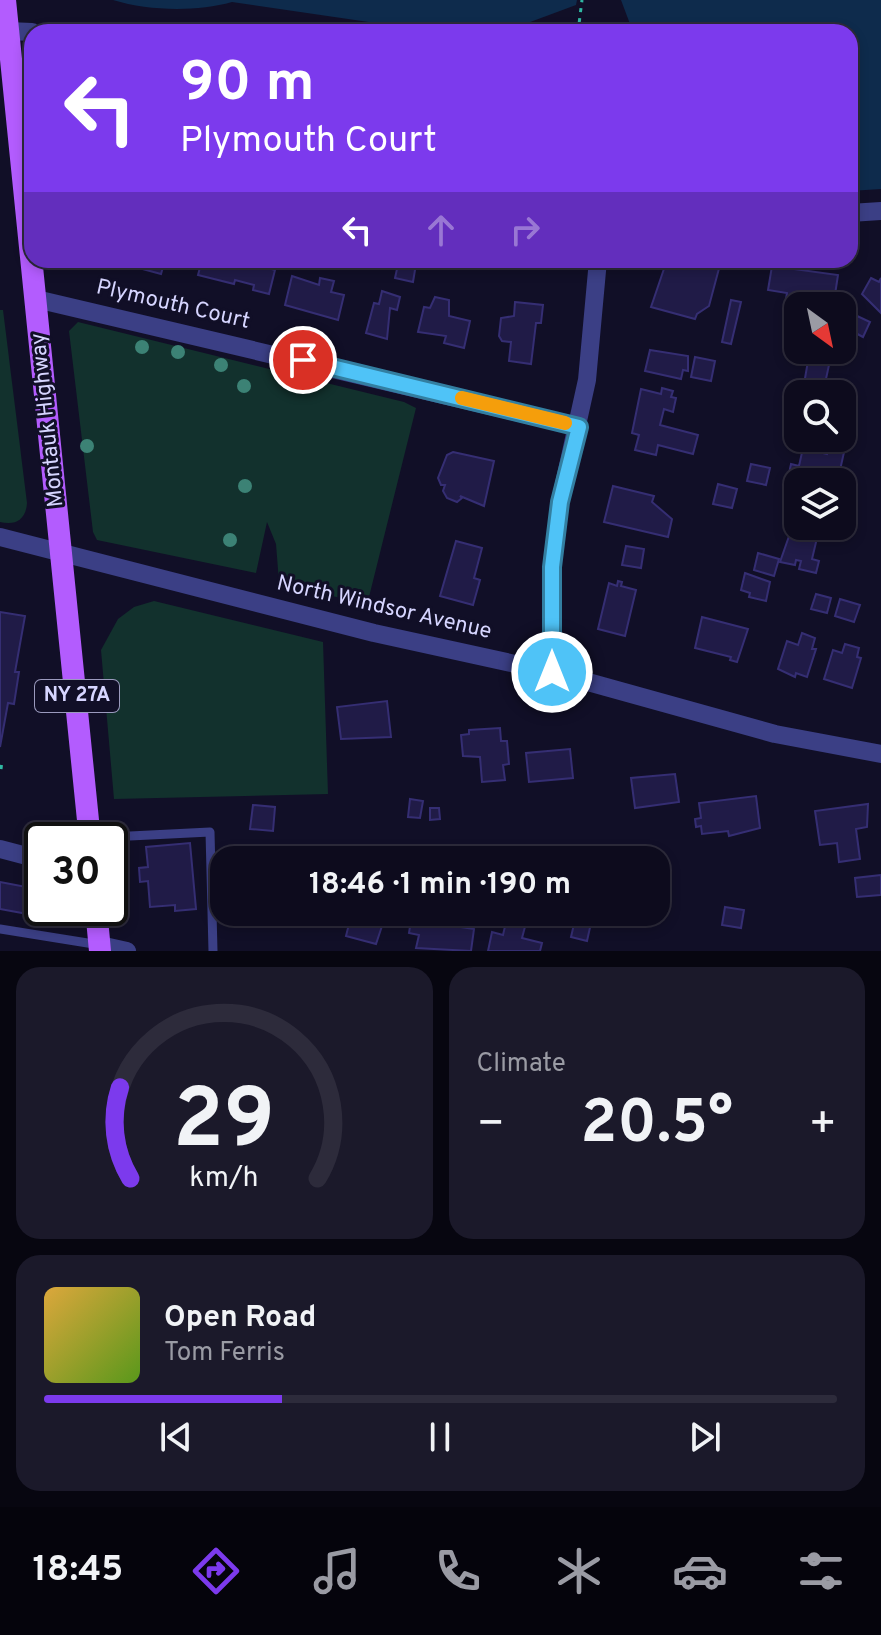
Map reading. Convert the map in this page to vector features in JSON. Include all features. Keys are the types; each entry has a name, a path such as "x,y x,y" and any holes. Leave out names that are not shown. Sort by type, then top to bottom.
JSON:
{"main road":[{"name":"Montauk Highway","path":"5,0 8,31 6,87 24,214"},
{"name":"Montauk Highway","path":"32,268 88,822"},
{"path":"98,926 100,948"}],"street":[{"path":"8,31 24,32"},
{"path":"858,212 881,211"},
{"path":"552,672 552,567 560,502 587,380 597,268"},
{"name":"Plymouth Court","path":"36,299 579,427"},
{"name":"North Windsor Avenue","path":"0,537 374,633 552,672 775,734 878,747"},
{"path":"0,849 24,855"},
{"path":"100,948 127,951"}],"lane":[{"path":"128,837 210,832 213,951"},
{"path":"0,929 100,948"}],"path":[{"path":"579,24 582,0"},
{"path":"1,769 2,761"}],"green space":[{"path":"0,310 3,310 27,503 22,517 11,523 0,522"},
{"path":"78,322 404,402 416,408 367,605 279,582 276,544 267,522 256,573 97,540 93,532 69,331"},
{"path":"154,601 323,642 328,794 114,799 101,650 118,619 134,607"}],"water":[{"path":"113,0 577,0 576,5 525,24 382,24 232,2 172,9"},
{"path":"621,0 881,0 881,189 858,190 858,24 630,24"}],"building":[{"path":"139,268 163,268 161,274"},
{"path":"200,268 275,270 269,294 253,290 254,285 235,280 234,284 198,275"},
{"path":"397,268 415,268 413,282 395,278"},
{"path":"664,268 719,268 709,306 695,319 651,307"},
{"path":"772,268 838,275 835,292 768,290"},
{"path":"292,276 319,285 320,278 334,281 331,292 344,295 338,320 285,305"},
{"path":"871,278 879,282 881,278 881,313 862,294"},
{"path":"382,291 400,297 397,310 390,308 387,339 366,333 374,303 379,304"},
{"path":"435,297 449,300 449,316 470,321 464,348 444,343 446,336 418,332 424,307 430,308"},
{"path":"731,300 741,302 731,344 722,342"},
{"path":"515,302 543,305 541,323 536,323 531,364 509,361 511,342 502,341 499,336 501,318 514,316"},
{"path":"856,315 870,322 863,337 856,333"},
{"path":"650,350 688,356 688,371 683,370 681,379 645,371"},
{"path":"695,357 715,361 711,381 691,377"},
{"path":"807,364 829,365 826,380 805,380"},
{"path":"662,388 673,391 671,397 676,398 673,412 664,409 660,425 698,435 693,454 658,445 656,455 635,450 639,435 632,433 641,389 661,394"},
{"path":"453,452 494,461 484,506 460,496 462,498 457,502 447,498 443,491 445,485 441,485 438,478 447,455"},
{"path":"802,452 844,452 840,468 790,468 791,464 799,466"},
{"path":"751,464 770,468 766,485 747,481"},
{"path":"718,484 737,489 732,508 713,504"},
{"path":"613,486 654,496 652,502 672,519 668,537 604,522"},
{"path":"788,540 817,540 812,559 819,561 816,573 799,569 801,561 796,560 795,565 780,562"},
{"path":"456,541 482,548 474,578 480,580 473,605 440,596"},
{"path":"626,546 644,549 641,568 622,565"},
{"path":"758,553 779,559 774,576 754,570"},
{"path":"745,573 770,582 766,601 749,597 750,593 741,590"},
{"path":"618,581 622,582 621,586 636,590 625,636 598,629 609,583 617,586"},
{"path":"816,594 831,598 827,613 811,609"},
{"path":"840,599 860,605 854,622 835,616"},
{"path":"0,612 25,616 15,672 19,672 14,704 8,703 0,747"},
{"path":"702,617 748,629 737,662 730,660 731,657 695,648"},
{"path":"802,633 815,638 812,649 816,649 807,677 796,673 795,677 778,669 787,641 798,645"},
{"path":"845,644 859,648 857,657 861,658 852,688 824,679 833,650 842,653"},
{"path":"387,701 391,737 341,739 337,707"},
{"path":"500,728 501,741 507,741 509,764 503,765 505,780 482,782 480,757 463,756 461,735 469,734 469,730"},
{"path":"570,749 573,778 529,782 526,753"},
{"path":"675,774 679,802 635,808 631,778"},
{"path":"756,796 760,828 729,836 728,831 702,834 701,826 696,827 695,819 701,818 699,803"},
{"path":"410,799 423,801 420,818 408,817"},
{"path":"868,804 867,827 856,829 860,859 839,862 837,843 820,845 815,811"},
{"path":"253,805 275,807 273,831 250,829"},
{"path":"430,808 439,808 440,819 430,820"},
{"path":"190,843 196,909 175,911 175,905 150,907 148,881 140,882 139,868 148,867 146,847"},
{"path":"881,875 881,895 857,897 855,878"},
{"path":"0,882 24,887 24,913 0,909"},
{"path":"725,907 744,910 741,928 722,925"},
{"path":"348,926 382,926 376,944 346,936"},
{"path":"410,926 474,929 471,951 416,948 419,935 409,933"},
{"path":"505,926 525,926 522,938 542,943 540,951 488,951 492,932 503,935"},
{"path":"574,926 590,926 587,941 571,937"}],"slow traffic":[{"path":"462,398 565,423"}],"route":[{"path":"303,360 579,427 560,502 552,567 552,672"}]}
